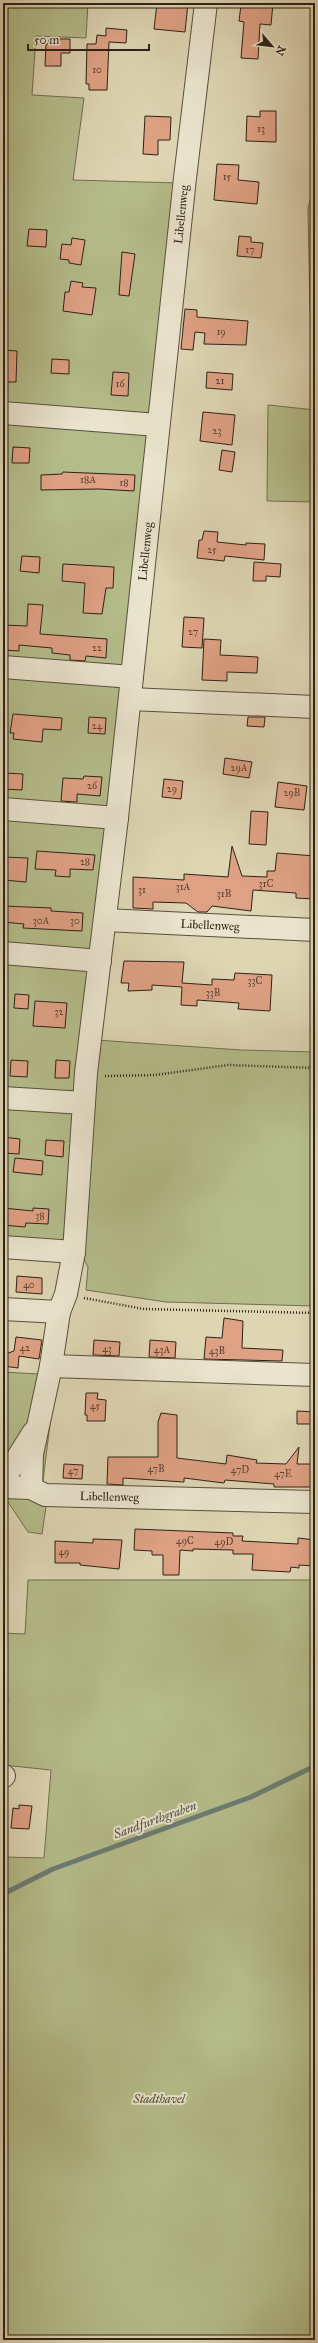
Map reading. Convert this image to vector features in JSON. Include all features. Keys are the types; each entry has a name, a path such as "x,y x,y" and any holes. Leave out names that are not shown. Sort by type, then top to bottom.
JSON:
{"street":[{"name":"Libellenweg","path":"206,3 158,425 117,818 86,1073 74,1252 40,1422 32,1454 31,1488 45,1495 315,1502"},
{"path":"3,413 158,425"},
{"path":"3,667 132,677"},
{"path":"130,699 315,706"},
{"path":"3,809 117,818"},
{"name":"Libellenweg","path":"105,920 315,930"},
{"path":"3,953 100,961"},
{"path":"3,1098 84,1103"},
{"path":"3,1247 74,1252"},
{"path":"3,1309 63,1303"},
{"path":"51,1366 315,1375"},
{"path":"3,1481 40,1422"},
{"path":"3,1487 31,1488"}],"path":[{"path":"86,1073 102,1076 155,1075 228,1065 315,1068"},
{"path":"63,1303 144,1309 315,1313"}],"green space":[{"path":"3,3 88,3 86,38 36,36 32,95 84,98 73,180 178,183 67,1246 3,1243"},
{"path":"315,181 315,314 310,313 308,208"},
{"path":"268,405 315,410 315,502 267,501"},
{"path":"96,1040 241,1050 315,1052 315,1306 166,1302 86,1290 88,1267 80,1252"},
{"path":"3,1372 56,1375 43,1481 47,1500 42,1534 28,1532 6,1499 3,1499"},
{"name":"Stadthavel","path":"28,1580 315,1580 315,2340 3,2340 3,1857 44,1858 51,1770 3,1765 8,1698 3,1697 3,1633 25,1634"}],"building":[{"path":"157,3 188,3 185,32 154,29"},
{"path":"253,3 273,3 271,25 260,24 258,59 241,58 244,22 239,21 241,5 253,6"},
{"path":"106,28 127,30 126,43 109,42 107,90 89,90 89,84 86,84 87,44 96,44 97,35 106,36"},
{"path":"49,39 70,39 70,53 61,53 61,66 45,66 46,44 49,44"},
{"path":"260,111 276,111 276,142 246,141 247,116 260,117"},
{"path":"145,116 171,117 170,140 158,140 158,155 143,154"},
{"path":"217,164 239,165 238,180 259,182 257,204 214,200"},
{"path":"29,229 47,230 46,247 27,246"},
{"path":"239,236 251,237 251,242 263,243 261,258 237,256"},
{"path":"72,238 85,240 81,265 69,263 69,260 60,259 62,244 71,245"},
{"path":"122,252 135,254 129,296 119,295"},
{"path":"71,281 83,283 82,287 96,288 92,315 63,311 65,292 69,292"},
{"path":"185,309 197,310 197,317 248,321 246,345 204,344 205,333 195,332 193,350 181,349"},
{"path":"3,350 17,351 16,382 4,382"},
{"path":"52,359 69,360 69,374 51,373"},
{"path":"113,372 129,373 128,396 111,395"},
{"path":"207,372 233,374 232,390 206,388"},
{"path":"203,412 235,415 232,445 200,441"},
{"path":"13,447 30,448 29,463 12,463"},
{"path":"222,450 235,452 232,472 219,470"},
{"path":"63,472 135,475 134,491 99,489 41,490 41,475 62,474"},
{"path":"204,531 218,532 217,542 246,545 246,543 265,544 264,560 225,556 224,561 197,558 199,540 202,540"},
{"path":"22,556 40,557 39,573 20,571"},
{"path":"254,562 281,564 280,577 266,576 266,581 253,581"},
{"path":"63,564 114,567 113,588 106,588 102,614 83,613 85,583 62,581"},
{"path":"28,604 43,605 40,634 107,639 106,658 86,656 85,661 70,660 70,655 52,653 52,648 19,645 19,651 3,650 3,625 27,626"},
{"path":"184,617 204,618 202,648 182,647"},
{"path":"204,639 221,640 220,655 258,657 257,673 227,672 227,681 202,680"},
{"path":"13,714 62,718 61,730 43,729 42,742 13,739 14,733 10,733"},
{"path":"89,717 106,718 105,734 88,733"},
{"path":"248,717 265,717 264,727 247,726"},
{"path":"225,758 252,762 249,778 223,774"},
{"path":"5,773 23,774 22,790 3,789"},
{"path":"84,776 102,777 100,796 77,794 77,802 61,801 63,778 83,779"},
{"path":"164,779 183,781 181,799 162,797"},
{"path":"278,782 307,786 304,810 275,807"},
{"path":"251,811 268,812 266,845 249,844"},
{"path":"232,846 242,876 267,877 267,871 275,871 277,853 315,856 315,899 296,898 296,893 253,890 251,911 212,906 207,912 198,912 186,903 153,902 153,909 133,908 133,877 184,880 184,874 228,877"},
{"path":"37,851 95,855 93,870 70,869 70,877 55,876 56,870 35,869"},
{"path":"3,857 28,858 26,882 3,880"},
{"path":"3,906 51,908 51,911 83,913 82,931 23,928 24,924 3,922"},
{"path":"124,961 184,962 182,983 212,985 212,979 234,980 235,973 272,975 270,1011 238,1009 239,1003 197,1000 197,1006 181,1005 182,987 152,985 152,990 128,991 129,983 121,983"},
{"path":"15,994 29,995 28,1009 14,1008"},
{"path":"35,1001 67,1003 65,1028 33,1026"},
{"path":"11,1060 28,1061 27,1077 10,1076"},
{"path":"56,1060 70,1061 69,1078 55,1078"},
{"path":"3,1137 20,1139 19,1154 3,1153"},
{"path":"46,1140 64,1141 63,1157 45,1155"},
{"path":"15,1158 43,1161 42,1175 13,1172"},
{"path":"3,1208 33,1211 33,1208 49,1209 48,1224 26,1223 25,1227 3,1225"},
{"path":"17,1276 42,1278 42,1294 16,1292"},
{"path":"224,1318 243,1321 242,1348 283,1350 282,1361 204,1359 206,1337 222,1338"},
{"path":"16,1337 42,1340 39,1359 19,1356 18,1368 3,1366 3,1355 14,1351"},
{"path":"94,1340 120,1342 119,1356 93,1355"},
{"path":"150,1340 176,1342 175,1358 149,1357"},
{"path":"86,1393 98,1393 97,1399 106,1400 105,1421 87,1421 87,1415 85,1415"},
{"path":"297,1411 315,1412 315,1424 297,1424"},
{"path":"161,1413 177,1415 177,1458 226,1464 227,1455 257,1460 256,1463 286,1464 299,1447 297,1464 315,1464 315,1487 274,1487 274,1484 225,1480 224,1483 184,1478 184,1482 123,1478 123,1485 107,1484 108,1457 158,1457 158,1422"},
{"path":"64,1464 83,1465 82,1479 63,1478"},
{"path":"135,1529 233,1533 233,1536 243,1536 242,1541 298,1544 298,1538 315,1540 315,1566 299,1565 299,1568 291,1567 290,1572 252,1570 253,1554 233,1554 233,1550 193,1549 193,1551 180,1550 179,1575 163,1575 163,1555 152,1555 152,1551 134,1550"},
{"path":"93,1539 122,1540 119,1569 80,1565 80,1563 55,1563 55,1541 93,1543"},
{"path":"19,1805 32,1806 29,1829 11,1828 13,1808 19,1809"}],"waterway":[{"name":"Sandfurthgraben","path":"3,1894 53,1869 251,1797 315,1766"}]}
